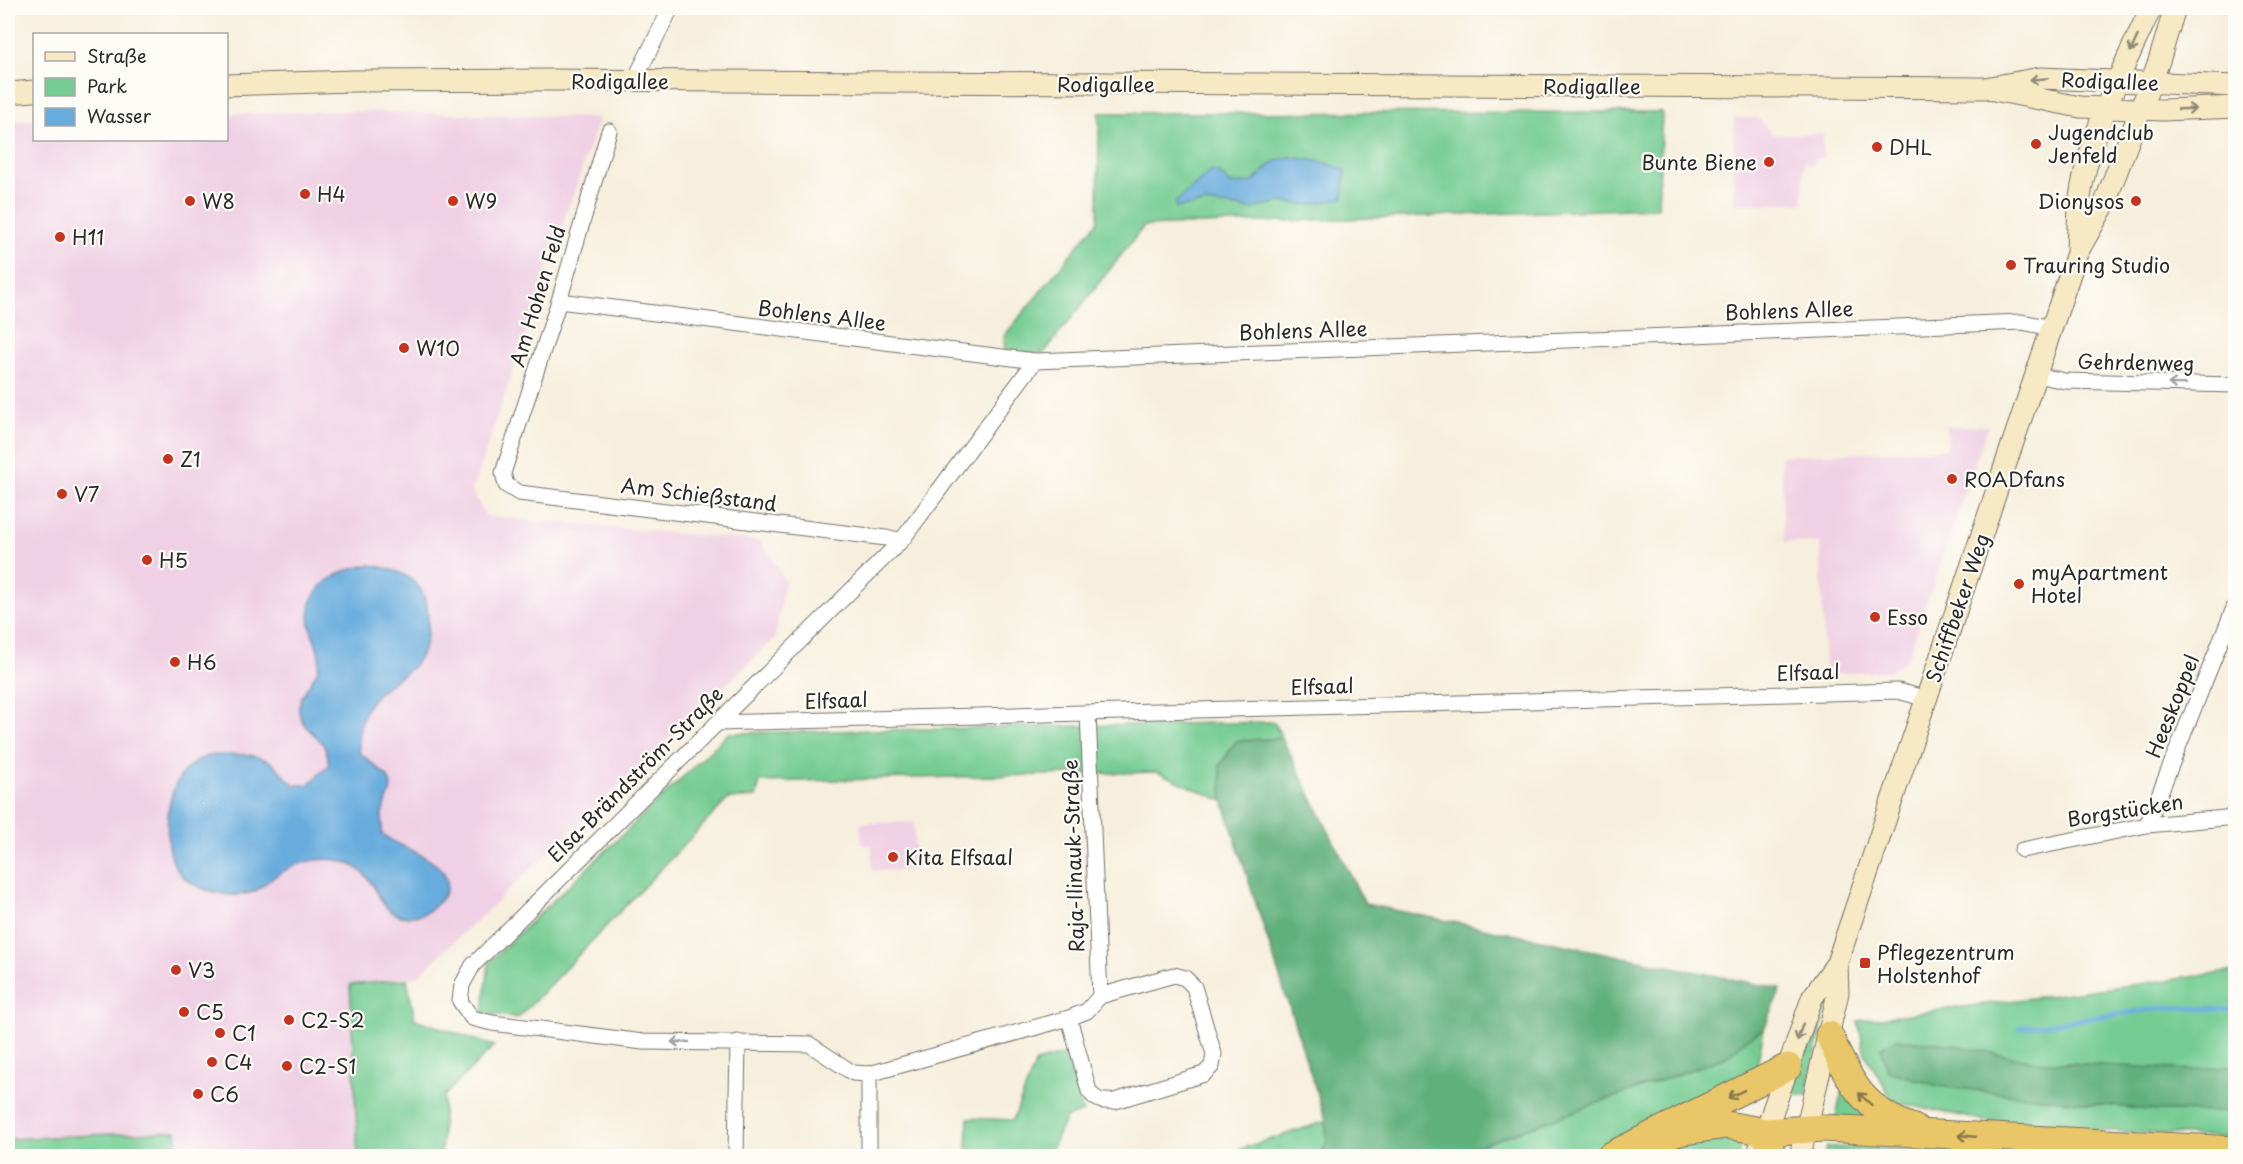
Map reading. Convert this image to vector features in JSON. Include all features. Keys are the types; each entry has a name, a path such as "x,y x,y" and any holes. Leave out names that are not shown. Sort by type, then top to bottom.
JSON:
{"highway":[{"path":"1829,1035 1850,1082 1862,1096 1893,1119 1936,1133"},
{"path":"1610,1156 1788,1067"},
{"path":"1638,1143 1684,1131 1718,1126 1741,1126 1765,1148 1808,1128 2235,1150"}],"main road":[{"name":"Schiffbeker Weg","path":"2077,253 2080,196 2106,108 2151,8"},
{"name":"Schiffbeker Weg","path":"1765,1148 1788,1067 1812,998 1838,963 2077,253 2104,205 2150,83 2175,8"},
{"name":"Rodigallee","path":"228,84 354,81 634,81 1985,88 2040,78 2235,86"},
{"name":"Rodigallee","path":"1985,88 2062,105 2139,110 2235,107"},
{"path":"8,93 33,91"},
{"name":"Schiffbeker Weg","path":"1800,1156 1838,993 1838,963"}],"street":[{"path":"634,81 671,8"},
{"name":"Am Hohen Feld","path":"503,473 559,301 609,131"},
{"name":"Bohlens Allee","path":"559,301 1035,362 2022,322 2052,328"},
{"name":"Elsa-Brändström-Straße","path":"738,1042 643,1042 492,1023 472,1018 460,1001 462,985 472,965 902,540 1035,362"},
{"name":"Gehrdenweg","path":"2036,375 2065,381 2235,385"},
{"name":"Am Schießstand","path":"503,473 506,485 519,493 902,540"},
{"name":"Heeskoppel","path":"2147,825 2235,603"},
{"name":"Elfsaal","path":"717,723 1898,691 1927,699"},
{"name":"Raja-Ilinauk-Straße","path":"1088,714 1100,996"},
{"name":"Borgstücken","path":"2022,850 2147,825 2235,818"},
{"path":"736,1156 738,1042 809,1044 853,1073 869,1074 1069,1018 1087,1011 1100,996 1174,975 1185,978 1194,987 1214,1054 1212,1066 1204,1074 1114,1101 1103,1102 1094,1098 1089,1091 1069,1018"},
{"path":"869,1074 869,1156"}],"shaded area":[{"path":"355,111 599,118 472,491 486,516 761,541 785,581 775,638 417,977 350,986 358,1156 8,1156 8,122 33,120 33,141 228,141 228,114"},
{"name":"Bunte Biene","path":"1734,118 1758,118 1772,134 1823,134 1823,159 1815,159 1815,165 1806,164 1806,159 1804,159 1803,203 1734,204"},
{"path":"1947,426 1988,426 1907,660 1889,671 1825,674 1820,543 1784,542 1781,456 1947,449"},
{"name":"Kita Elfsaal","path":"914,822 915,870 872,871 872,845 862,845 860,823"}],"green space":[{"path":"1662,112 1658,208 1144,226 1044,353 1005,353 1004,336 1098,221 1099,113"},
{"path":"1274,722 1282,738 1236,741 1220,766 1223,801 1157,772 760,782 756,797 728,799 518,1018 483,1013 489,962 729,733"},
{"path":"1282,738 1365,904 1781,989 1764,1029 1748,1038 1726,1057 1450,1156 1320,1156 1327,1142 1326,1121 1223,801 1220,766 1236,741"},
{"path":"2235,971 2235,1138 2005,1125 1894,1102 1865,1054 1858,1021"},
{"path":"407,979 415,1019 494,1046 444,1096 441,1156 358,1156 350,985"},
{"path":"1824,1001 1827,1002 1807,1095 1791,1093"},
{"path":"1764,1029 1755,1075 1582,1156 1450,1156 1726,1057 1748,1038"},
{"path":"1895,1039 1950,1044 2033,1061 2192,1070 2235,1065 2235,1112 2157,1111 1938,1086 1888,1071 1881,1047"},
{"path":"1066,1054 1083,1112 1066,1118 1048,1156 967,1156 968,1118 1013,1120 1036,1062"},
{"path":"1842,1091 1871,1117 1835,1120"},
{"path":"1326,1121 1327,1142 1320,1156 1219,1156"},
{"path":"176,1131 178,1156 8,1156 8,1139"},
{"path":"1698,1137 1742,1139 1738,1156 1630,1156"},
{"path":"1827,1147 2145,1154 2145,1156 1825,1156"}],"water":[{"path":"1290,157 1323,162 1345,170 1343,198 1309,205 1280,202 1252,209 1206,203 1176,208 1175,203 1211,171 1220,174 1230,184 1251,183 1274,162"},
{"path":"371,565 397,571 415,583 425,601 428,627 424,647 417,661 409,670 376,695 364,712 359,752 388,777 391,785 382,813 382,834 431,861 447,879 446,891 437,904 424,913 410,917 402,916 388,909 363,873 352,865 331,859 310,861 289,868 255,891 244,894 212,892 192,883 178,871 169,846 168,814 173,790 178,780 194,763 213,755 247,755 267,760 294,785 308,785 329,765 324,746 305,725 299,711 301,699 319,665 318,649 310,625 312,600 318,590 336,575"}],"waterway":[{"path":"2019,1028 2169,1007 2236,1010"}],"place":[{"name":"Jugendclub Jenfeld","path":"2036,144"},
{"name":"DHL","path":"1877,147"},
{"name":"Bunte Biene","path":"1769,162"},
{"name":"H4","path":"305,194"},
{"name":"W8","path":"190,201"},
{"name":"W9","path":"453,201"},
{"name":"Dionysos","path":"2136,201"},
{"name":"H11","path":"60,237"},
{"name":"Trauring Studio","path":"2011,265"},
{"name":"W10","path":"404,348"},
{"name":"Z1","path":"168,459"},
{"name":"ROADfans","path":"1952,479"},
{"name":"V7","path":"62,494"},
{"name":"H5","path":"147,560"},
{"name":"myApartment Hotel","path":"2019,584"},
{"name":"Esso","path":"1875,617"},
{"name":"H6","path":"175,662"},
{"name":"Kita Elfsaal","path":"893,857"},
{"name":"Pflegezentrum Holstenhof","path":"1865,963"},
{"name":"V3","path":"176,970"},
{"name":"C5","path":"184,1012"},
{"name":"C2-S2","path":"289,1020"},
{"name":"C1","path":"220,1033"},
{"name":"C4","path":"212,1062"},
{"name":"C2-S1","path":"287,1066"},
{"name":"C6","path":"198,1094"}]}
